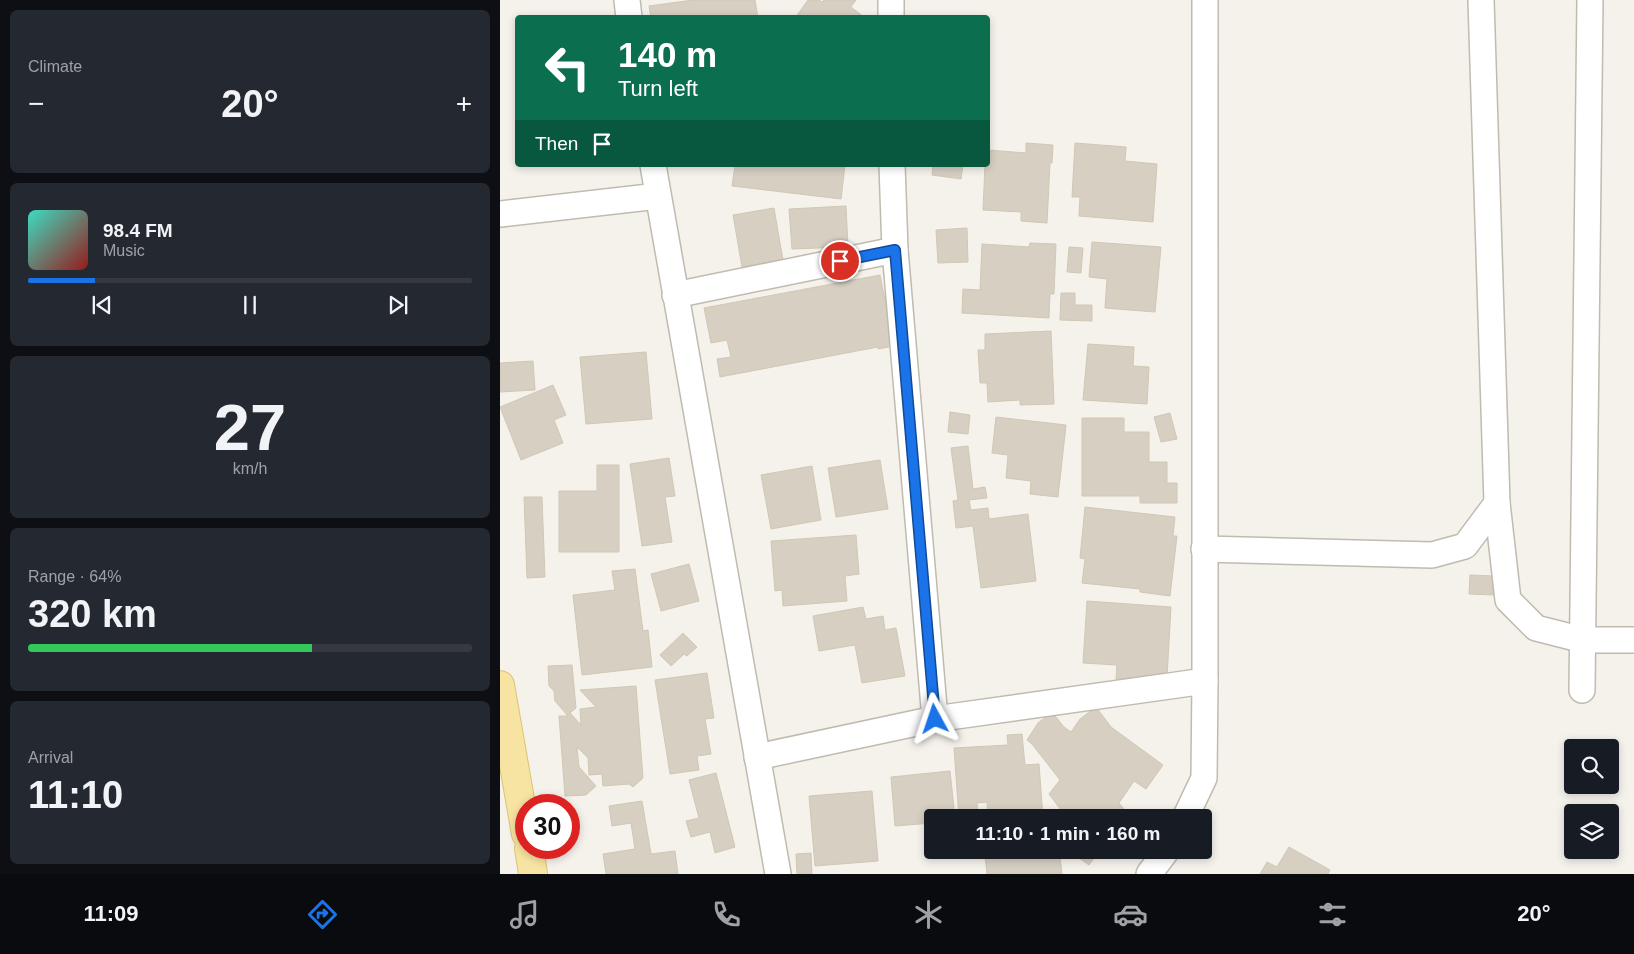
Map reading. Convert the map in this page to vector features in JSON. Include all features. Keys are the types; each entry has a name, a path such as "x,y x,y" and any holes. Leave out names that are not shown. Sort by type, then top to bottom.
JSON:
{"main road":[{"path":"500,685 519,794"},
{"path":"530,859 533,874"}],"street":[{"path":"627,0 629,15"},
{"path":"891,0 891,15"},
{"path":"1189,809 1204,778 1205,0"},
{"path":"1481,0 1497,503 1508,600 1536,628 1583,640 1634,640"},
{"path":"1582,690 1590,0"},
{"path":"653,167 778,874"},
{"path":"892,167 895,250 935,719"},
{"path":"500,214 658,196"},
{"path":"675,295 895,250"},
{"path":"1204,549 1432,554 1464,546 1497,503"},
{"path":"757,757 935,719 1205,682"},
{"path":"1150,874 1161,859"}],"building":[{"path":"693,0 755,0 758,15 650,15 649,6"},
{"path":"808,0 819,0 822,2 824,0 856,0 851,7 861,15 797,15"},
{"path":"1026,143 1053,145 1052,163 1050,163 1047,223 1021,221 1021,212 983,210 985,167 990,167 990,150 1026,153"},
{"path":"1075,143 1126,147 1125,161 1157,164 1153,222 1079,216 1080,197 1072,197"},
{"path":"735,167 845,167 841,199 732,186"},
{"path":"933,167 963,167 961,179 932,175"},
{"path":"846,206 848,247 792,249 789,209"},
{"path":"774,208 783,260 742,267 733,215"},
{"path":"967,228 968,262 938,263 936,230"},
{"path":"1092,242 1161,247 1155,312 1105,308 1107,279 1089,277"},
{"path":"1030,243 1056,244 1054,294 1050,294 1049,318 962,313 963,289 980,290 982,244 1029,247"},
{"path":"1069,247 1083,248 1081,273 1067,272"},
{"path":"880,275 894,346 878,349 878,347 720,377 717,359 731,357 727,340 711,343 704,308"},
{"path":"1061,293 1075,293 1075,305 1092,305 1092,321 1060,320"},
{"path":"1051,331 1054,404 1020,405 1020,400 988,402 987,383 980,383 978,350 985,350 985,334"},
{"path":"1088,344 1134,347 1133,366 1149,367 1147,404 1083,400"},
{"path":"646,352 652,419 586,424 580,357"},
{"path":"533,361 535,390 500,392 500,363"},
{"path":"553,385 566,415 554,420 563,443 521,460 500,407"},
{"path":"950,412 970,415 968,434 948,432"},
{"path":"1170,413 1177,439 1161,442 1154,417"},
{"path":"996,417 1066,425 1058,497 1030,494 1031,481 1006,478 1008,455 992,453"},
{"path":"1082,418 1124,418 1124,432 1149,432 1149,462 1167,462 1167,483 1177,483 1177,503 1140,503 1140,496 1082,496"},
{"path":"968,446 973,489 985,487 987,498 969,500 971,510 988,508 989,519 1028,514 1036,581 981,588 973,526 956,528 953,501 958,500 951,448"},
{"path":"669,458 675,496 665,497 672,542 642,546 630,464"},
{"path":"880,460 888,509 836,517 828,468"},
{"path":"597,465 619,465 619,552 559,552 559,491 597,491"},
{"path":"812,466 821,520 771,529 761,475"},
{"path":"524,497 542,497 545,577 527,578"},
{"path":"1085,507 1175,517 1173,536 1177,536 1170,596 1140,592 1140,589 1082,583 1085,559 1080,558"},
{"path":"856,535 859,574 845,576 847,601 783,606 782,590 775,591 771,541"},
{"path":"689,564 699,601 661,611 651,574"},
{"path":"635,569 643,631 648,630 652,667 582,675 573,595 615,590 612,571"},
{"path":"1470,575 1494,576 1493,595 1469,594"},
{"path":"1087,601 1171,607 1167,677 1145,676 1145,680 1116,679 1117,665 1083,663"},
{"path":"863,607 866,619 883,616 885,630 896,628 905,676 862,683 855,645 819,651 813,616"},
{"path":"683,633 697,647 687,656 684,654 671,666 660,655"},
{"path":"572,665 576,708 570,713 581,725 580,709 596,707 580,690 636,686 643,778 633,787 629,784 603,786 602,774 589,775 588,758 577,747 579,767 596,786 586,795 565,794 559,716 568,716 555,701 554,691 549,686 548,666"},
{"path":"707,673 714,718 705,719 711,754 697,756 699,770 670,774 655,680"},
{"path":"1096,707 1111,727 1163,765 1146,789 1134,781 1119,803 1124,809 1060,809 1049,794 1060,780 1027,740 1038,723 1052,712 1064,727 1071,732 1080,719"},
{"path":"1022,734 1025,765 1039,764 1042,809 987,809 987,802 977,803 977,809 958,809 954,748 1008,745 1007,735"},
{"path":"950,771 954,809 924,809 924,824 895,826 891,777"},
{"path":"716,773 735,847 715,853 710,832 691,837 686,821 699,818 689,780"},
{"path":"872,791 878,861 815,866 809,796"},
{"path":"642,801 651,854 675,851 678,874 606,874 603,854 635,849 631,823 612,826 609,806"},
{"path":"1289,847 1330,870 1328,874 1260,874 1267,862 1277,867"},
{"path":"811,853 812,874 797,874 796,854"},
{"path":"985,859 1060,859 1062,874 987,874"},
{"path":"1080,859 1093,859 1089,865"}],"route":[{"path":"840,261 895,250 935,719"}]}
